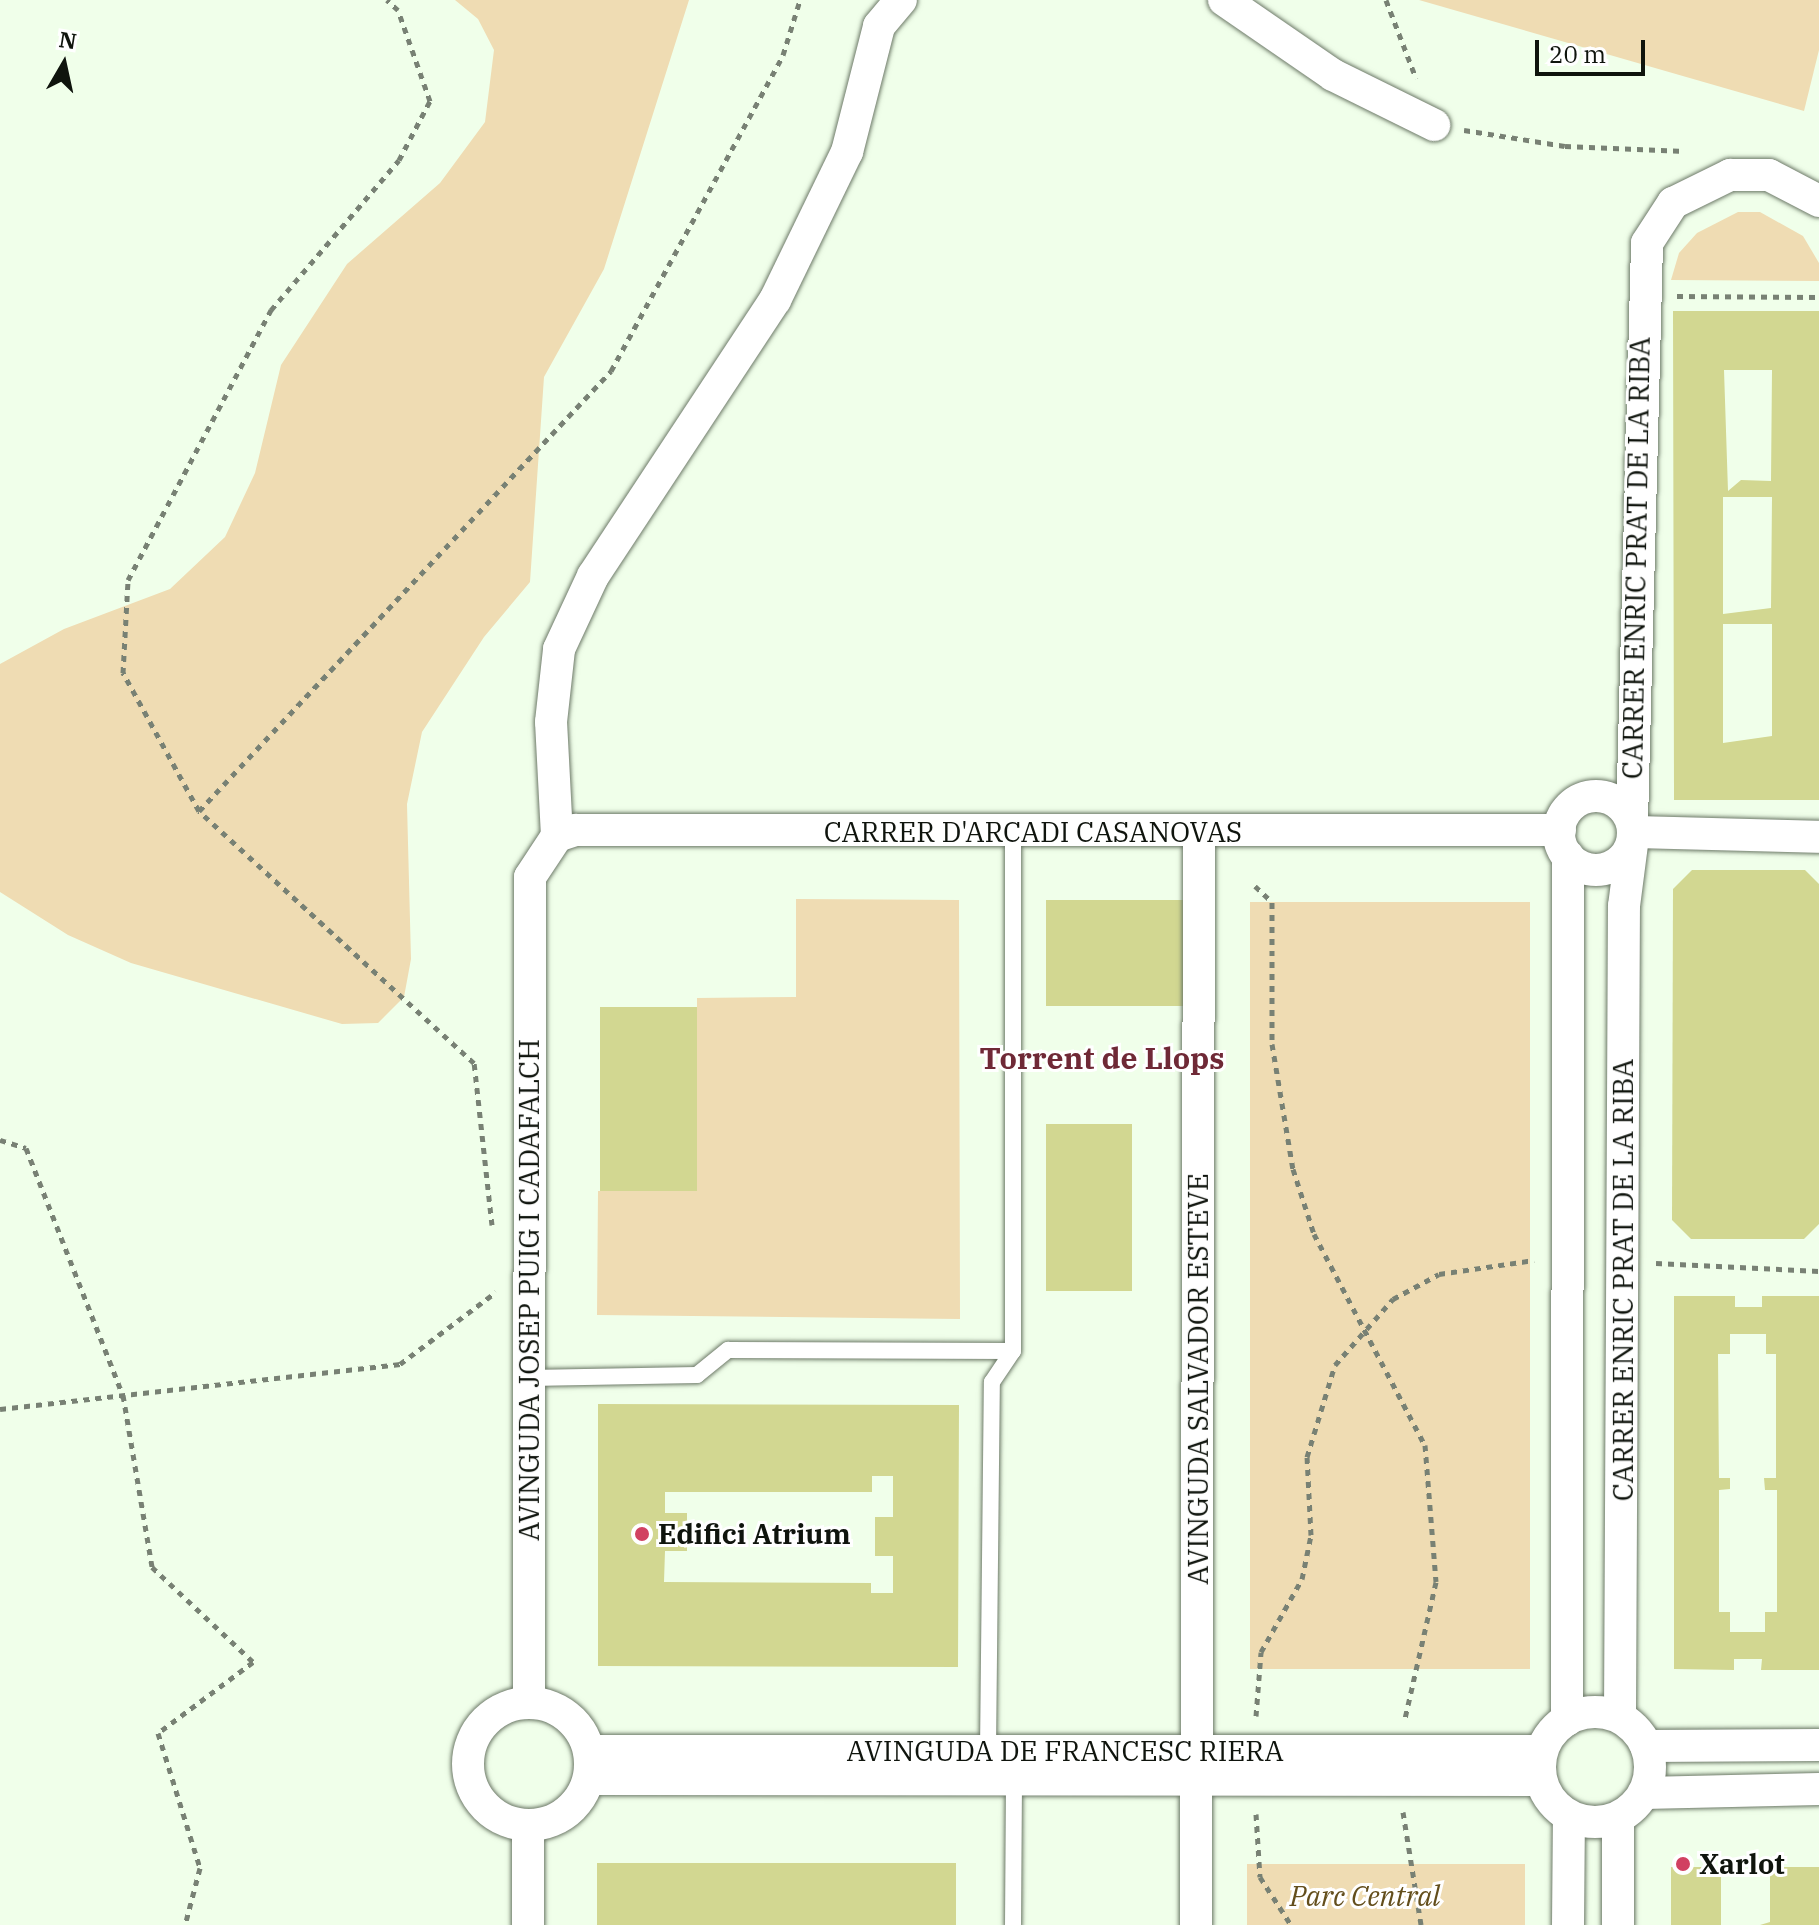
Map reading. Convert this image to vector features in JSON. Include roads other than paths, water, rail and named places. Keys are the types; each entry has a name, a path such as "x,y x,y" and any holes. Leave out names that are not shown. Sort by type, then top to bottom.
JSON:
{"street":[{"path":"557,836 551,722 559,649 593,576 775,300 847,152 879,26 901,0"},
{"path":"1224,0 1333,75 1434,125"},
{"name":"CARRER ENRIC PRAT DE LA RIBA","path":"1620,1717 1624,906 1632,832 1640,296 1647,243 1673,203 1698,186 1730,175 1769,175 1819,201"},
{"path":"1587,797 1617,803 1632,832 1607,868 1586,868 1564,843 1570,807 1587,797"},
{"name":"CARRER D'ARCADI CASANOVAS","path":"557,836 576,830 1199,833 1564,843"},
{"path":"1632,832 1819,837"},
{"name":"AVINGUDA SALVADOR ESTEVE","path":"1196,1925 1199,833"},
{"name":"AVINGUDA JOSEP PUIG I CADAFALCH","path":"529,1702 530,877 557,836"},
{"name":"CARRER ENRIC PRAT DE LA RIBA","path":"1564,843 1568,1260 1567,1720"},
{"path":"529,1702 570,1719 589,1765 562,1816 528,1826 500,1820 482,1805 467,1765 482,1723 529,1702"},
{"path":"1568,1925 1569,1816 1541,1765 1567,1720 1588,1712 1620,1717 1646,1746 1644,1793"},
{"path":"1646,1746 1819,1745"},
{"name":"AVINGUDA DE FRANCESC RIERA","path":"589,1765 988,1751 1196,1766 1541,1765"},
{"path":"1819,1758 1819,1780"},
{"name":"AVINGUDA DE FRANCESC RIERA","path":"589,1765 1014,1781 1196,1766"},
{"path":"1569,1816 1598,1823 1618,1818 1644,1793 1819,1789"},
{"path":"1618,1818 1618,1925"},
{"path":"528,1826 528,1925"}],"lane":[{"path":"988,1751 992,1382 1013,1351 1013,832"},
{"path":"529,1378 697,1375 728,1350 1013,1351"},
{"path":"1013,1925 1014,1781"}],"place":[{"name":"Edifici Atrium","path":"642,1534"},
{"name":"Xarlot","path":"1683,1864"}],"district":[{"name":"Torrent de Llops","path":"1102,1058"}],"park label":[{"name":"Parc Central","path":"1365,1896"}]}
